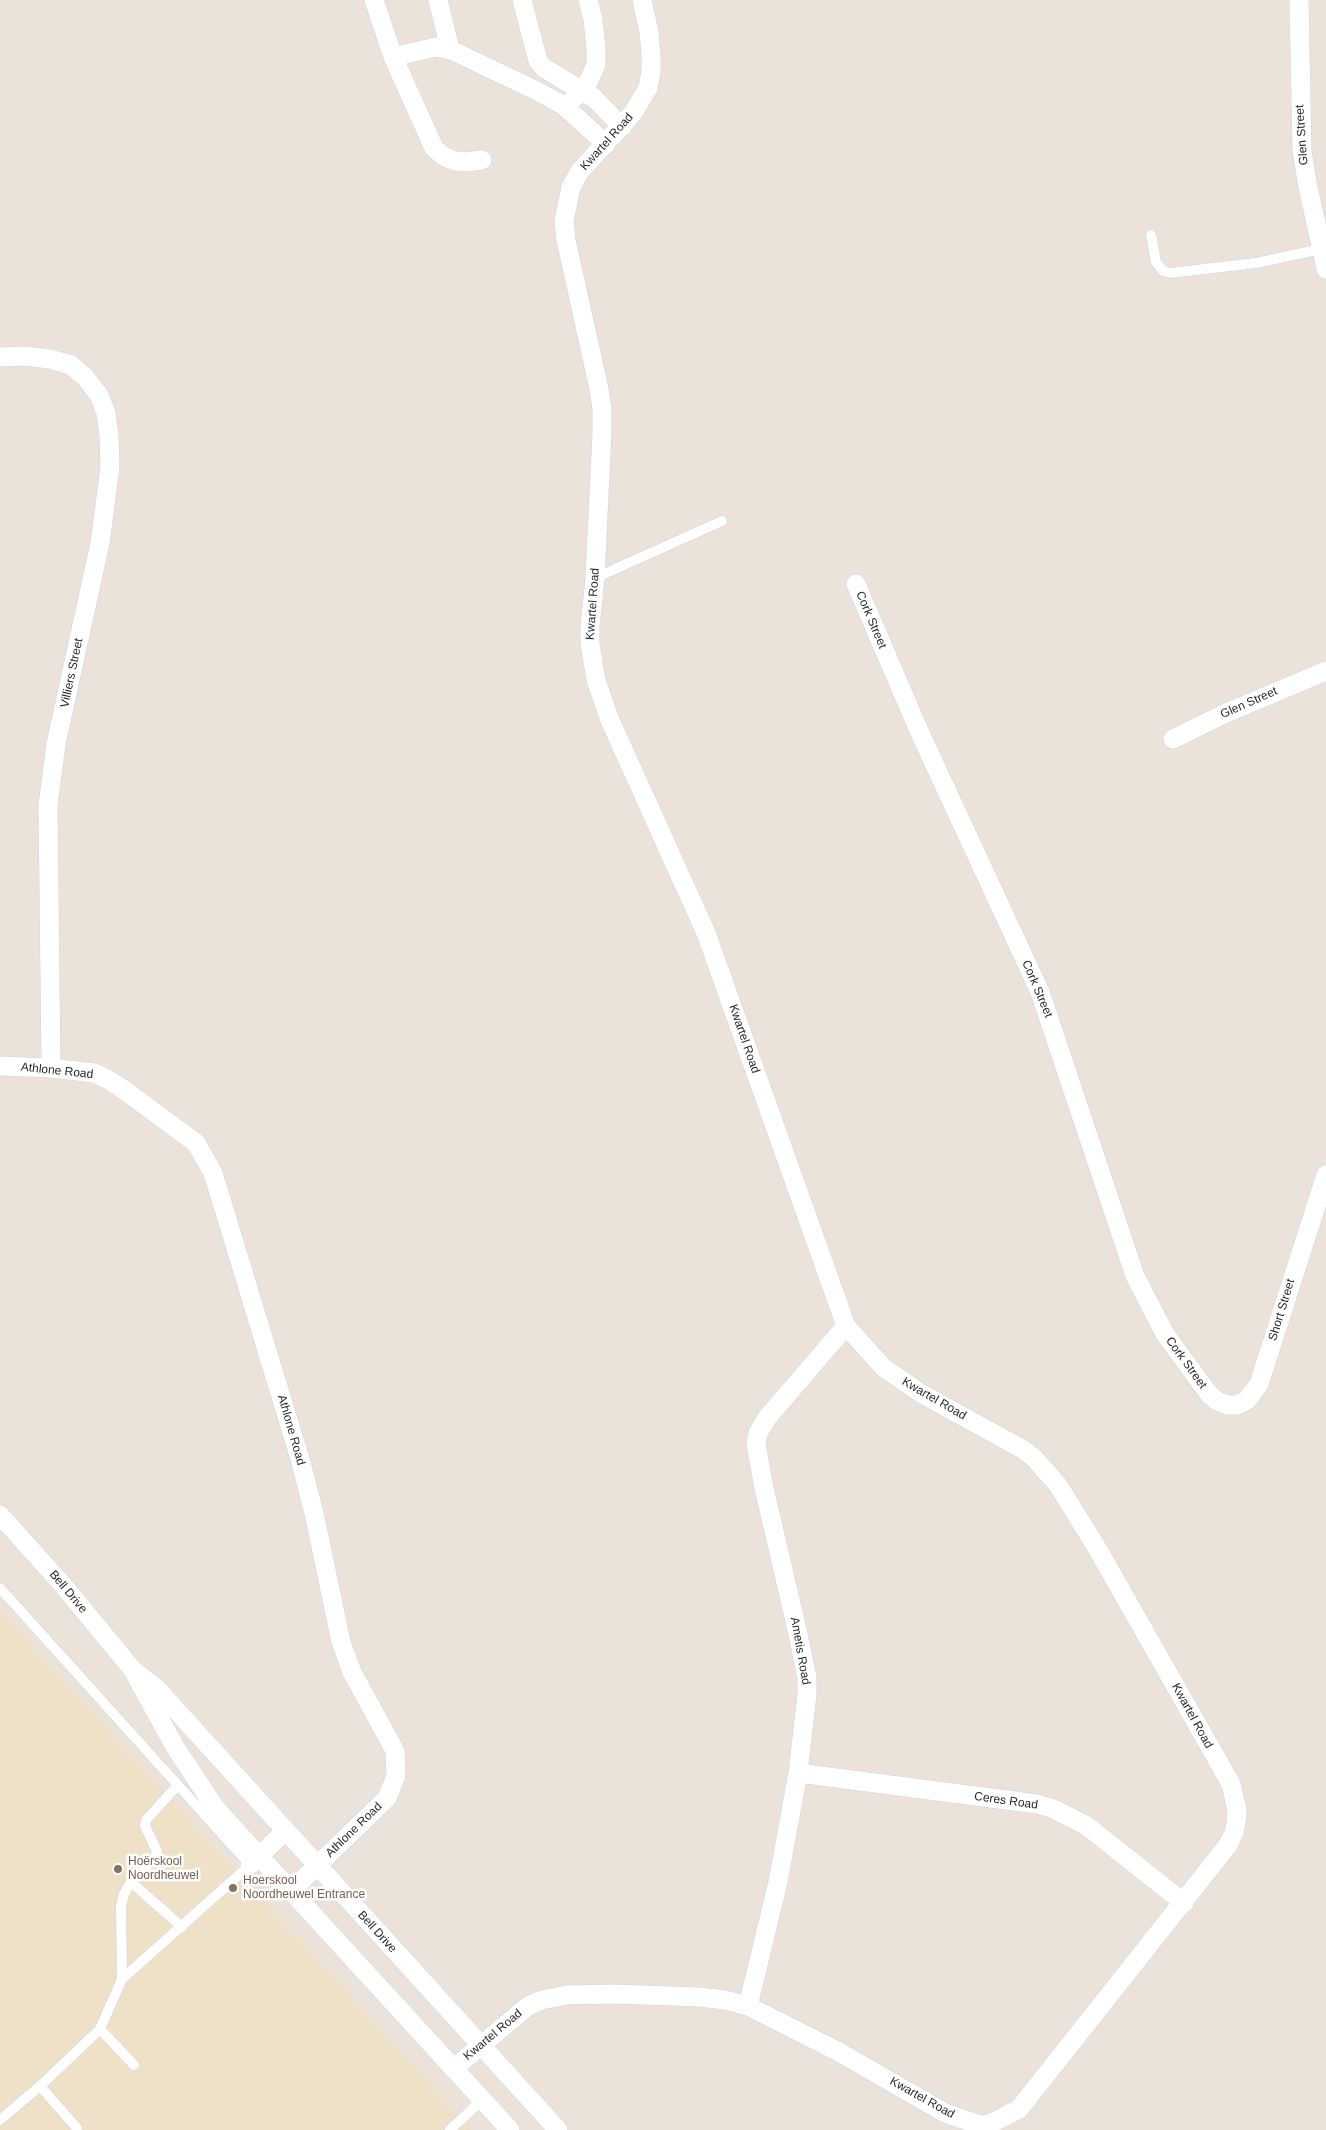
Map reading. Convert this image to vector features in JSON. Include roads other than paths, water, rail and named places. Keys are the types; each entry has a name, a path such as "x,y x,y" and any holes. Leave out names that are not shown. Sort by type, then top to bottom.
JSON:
{"street":[{"path":"374,0 393,57 434,148 443,156 455,161 482,160"},
{"path":"438,0 450,49"},
{"path":"522,0 538,61 551,74 594,98 622,126"},
{"path":"563,105 584,91 596,65 593,19 588,0"},
{"name":"Kwartel Road","path":"453,2069 528,2006 551,1998 613,1994 724,2000 748,2006 839,2052 945,2113 966,2122 984,2125 1007,2117 1019,2108 1184,1903 1228,1845 1234,1833 1236,1810 1231,1784 1097,1548 1058,1485 1035,1458 1024,1450 904,1383 884,1368 846,1326 706,933 604,705 596,680 590,644 595,578 602,409 566,240 564,222 571,187 580,171 622,126 642,100 652,72 649,32 642,0"},
{"name":"Glen Street","path":"1299,0 1302,152 1326,269"},
{"path":"393,57 436,47 450,49 563,105 606,144"},
{"name":"Villiers Street","path":"0,357 24,356 50,359 71,366 86,377 99,395 106,413 109,436 110,467 100,544 56,744 48,805 51,1068"},
{"name":"Cork Street","path":"856,584 920,733 1040,992 1135,1276 1165,1334 1209,1394"},
{"name":"Glen Street","path":"1173,739 1224,714 1326,671"},
{"name":"Athlone Road","path":"0,1066 51,1068 94,1073 120,1086 196,1143 213,1173 302,1468 314,1513 341,1642 352,1672 395,1751 396,1776 387,1798 291,1891"},
{"name":"Short Street","path":"1209,1394 1222,1404 1237,1405 1247,1400 1259,1384 1326,1175"},
{"name":"Ametis Road","path":"748,2006 778,1882 798,1774 808,1694 807,1678 764,1488 756,1444 758,1433 767,1418 846,1326"},
{"name":"Bell Drive","path":"0,1516 62,1584 133,1670 157,1689 558,2130"},
{"name":"Bell Drive","path":"133,1670 163,1728 199,1784 255,1860 291,1891 510,2130"},
{"name":"Ceres Road","path":"798,1774 1036,1804 1054,1809 1087,1826 1184,1903"},
{"path":"255,1860 286,1831"}],"lane":[{"path":"1151,236 1156,262 1163,271 1170,273 1256,263 1321,249"},
{"path":"595,578 722,521"},
{"path":"0,1588 177,1786 255,1860 122,1979"},
{"path":"0,2120 40,2086 100,2029 122,1979 121,1906 124,1894 130,1882 157,1855 145,1826 146,1820 177,1786"},
{"path":"130,1882 182,1927"},
{"path":"100,2029 134,2065"},
{"path":"40,2086 77,2128"},
{"path":"450,2130 482,2100"}],"place":[{"name":"Hoërskool Noordheuwel","path":"118,1869"},
{"name":"Hoerskool Noordheuwel Entrance","path":"233,1888"}]}
